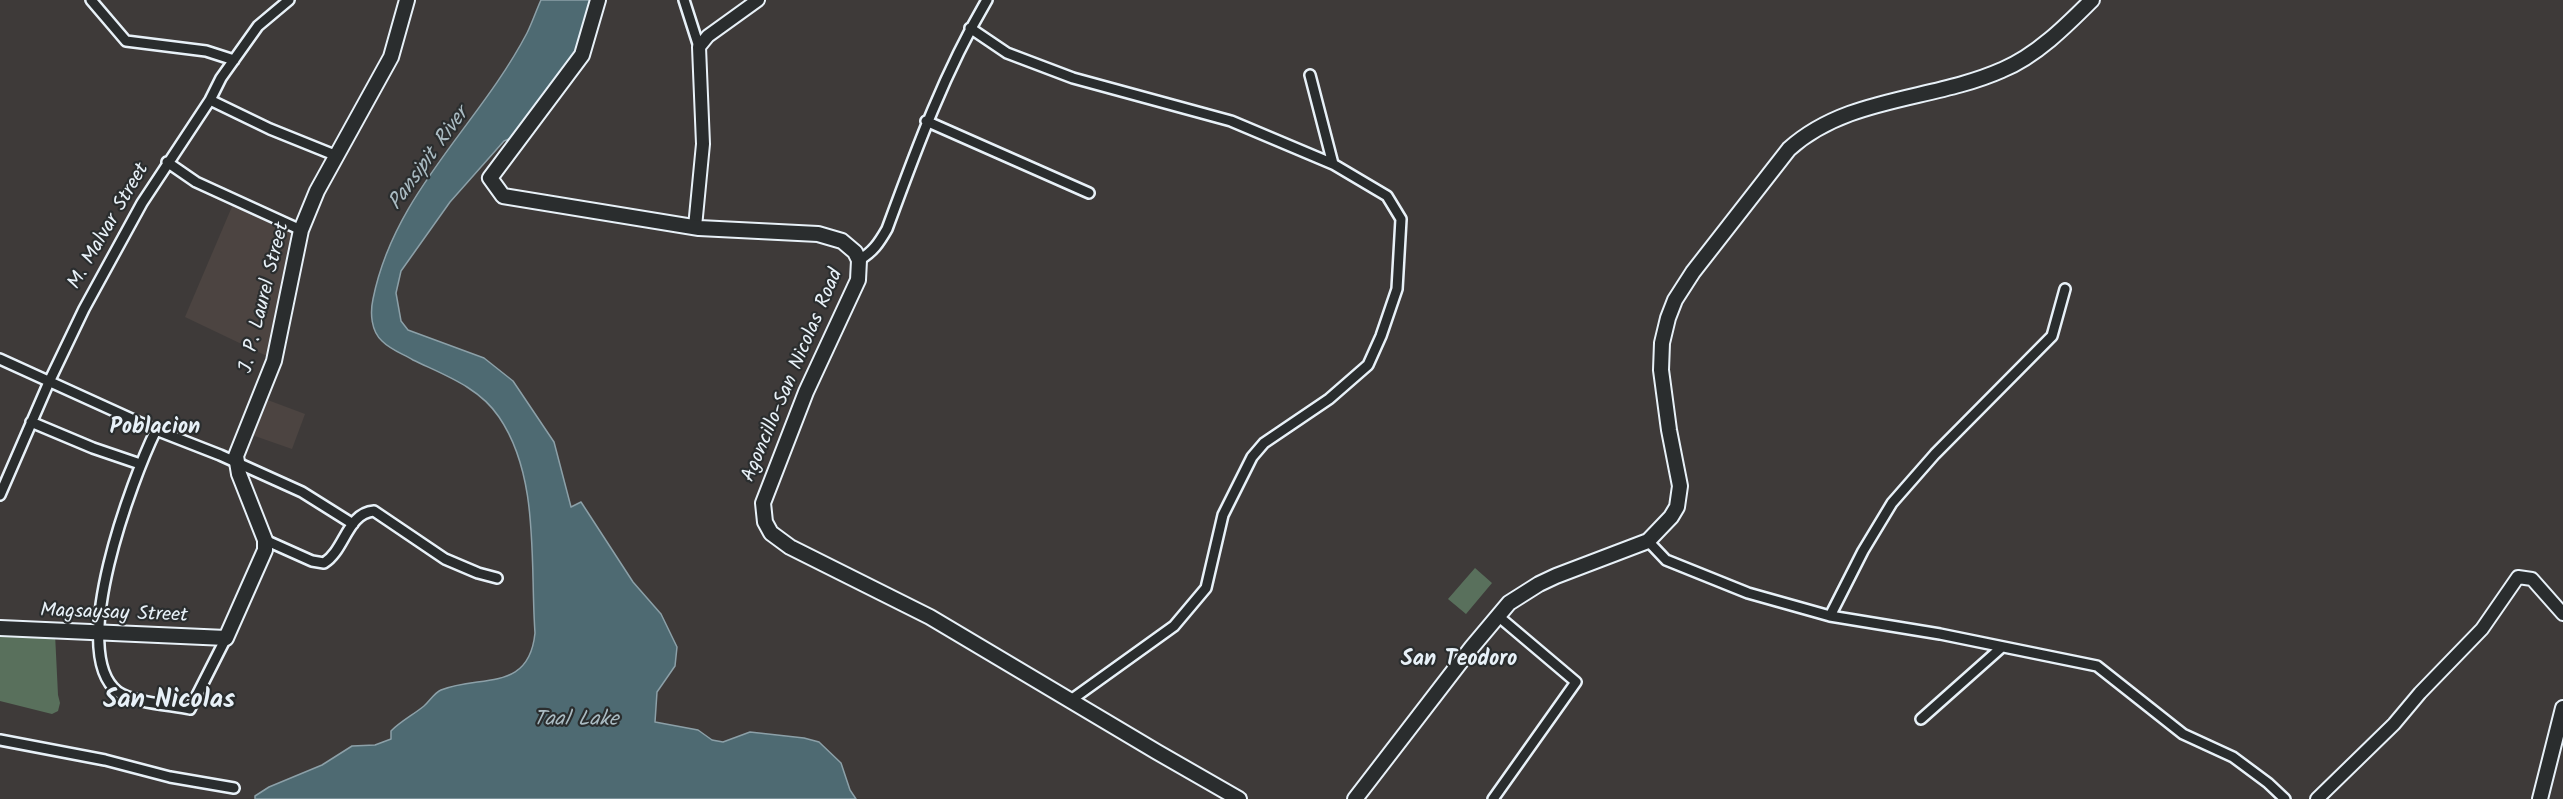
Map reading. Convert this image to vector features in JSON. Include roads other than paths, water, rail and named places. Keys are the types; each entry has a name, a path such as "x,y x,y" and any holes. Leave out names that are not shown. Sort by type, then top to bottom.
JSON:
{"main road":[{"name":"J. P. Laurel Street","path":"237,463 236,456 274,361 301,230 317,191 391,57 407,0"},
{"name":"Agoncillo-San Nicolas Road","path":"598,0 582,55 489,178 503,196 695,227 786,231 832,236 850,246 859,260 860,270 853,291 806,392 767,488 763,511 771,533 790,547 930,617 1239,799"},
{"path":"1355,799 1509,603 1539,584 1648,541 1671,517 1679,498 1679,480 1661,370 1662,344 1668,318 1675,300 1693,272 1789,149 1809,133 1853,111 1981,78 2018,63 2039,48 2092,0"},
{"path":"226,638 265,550 265,540 237,463"},
{"name":"Magsaysay Street","path":"0,628 226,638"},
{"path":"2540,799 2563,708"}],"street":[{"path":"91,0 126,41 206,51 234,60"},
{"name":"M. Malvar Street","path":"0,495 49,382 107,266 167,162 258,26 289,0"},
{"path":"684,0 699,47 702,144 695,227"},
{"path":"699,47 708,36 758,0"},
{"path":"859,260 869,254 887,229 926,121 970,28 987,0"},
{"path":"970,28 1007,53 1073,78 1231,121 1333,164 1386,196 1401,219 1397,289 1381,336 1368,365 1329,399 1264,443 1252,457 1222,516 1206,588 1174,626 1071,700"},
{"path":"1310,75 1333,164"},
{"path":"210,100 270,129 337,156"},
{"path":"926,121 1089,193"},
{"path":"167,162 196,182 301,230"},
{"path":"1830,616 1858,560 1892,503 1935,454 2052,336 2065,289"},
{"path":"0,359 156,430 302,492 352,524"},
{"path":"31,422 93,448 140,464"},
{"path":"156,430 140,464 114,543 106,580 100,631 102,666 112,686 129,698 190,709 226,638"},
{"path":"265,540 318,563 324,563 334,556 352,524 367,512 374,511 445,559 478,573 497,578"},
{"path":"1648,541 1666,560 1748,592 1830,616 1940,634 2097,666 2183,734 2233,757 2285,799"},
{"path":"2317,799 2394,724 2420,693 2482,629 2518,577 2532,579 2563,614"},
{"path":"1493,799 1576,682 1498,616"},
{"path":"1922,720 2002,647"},
{"path":"0,740 105,760 170,777 234,788"}],"water":[{"name":"Taal Lake","path":"541,0 595,0 578,64 519,135 504,141 450,202 401,271 396,293 401,321 408,330 484,358 513,381 554,442 571,507 581,502 633,582 661,614 677,647 675,666 657,692 655,722 698,730 712,740 723,742 750,732 804,738 819,742 841,763 850,790 856,799 255,799 255,796 269,787 322,765 352,746 375,745 391,739 391,731 424,706 439,691 456,685 500,678 513,673 523,665 531,652 535,633 530,521 521,466 512,441 491,407 471,390 397,352 382,341 372,322 372,310 384,261 399,226 418,193 507,66 527,33"}],"district":[{"name":"Poblacion","path":"155,429"},
{"name":"San Teodoro","path":"1459,661"},
{"name":"San Nicolas","path":"169,703"}],"water label":[{"name":"Pansipit River","path":"430,160"}]}
